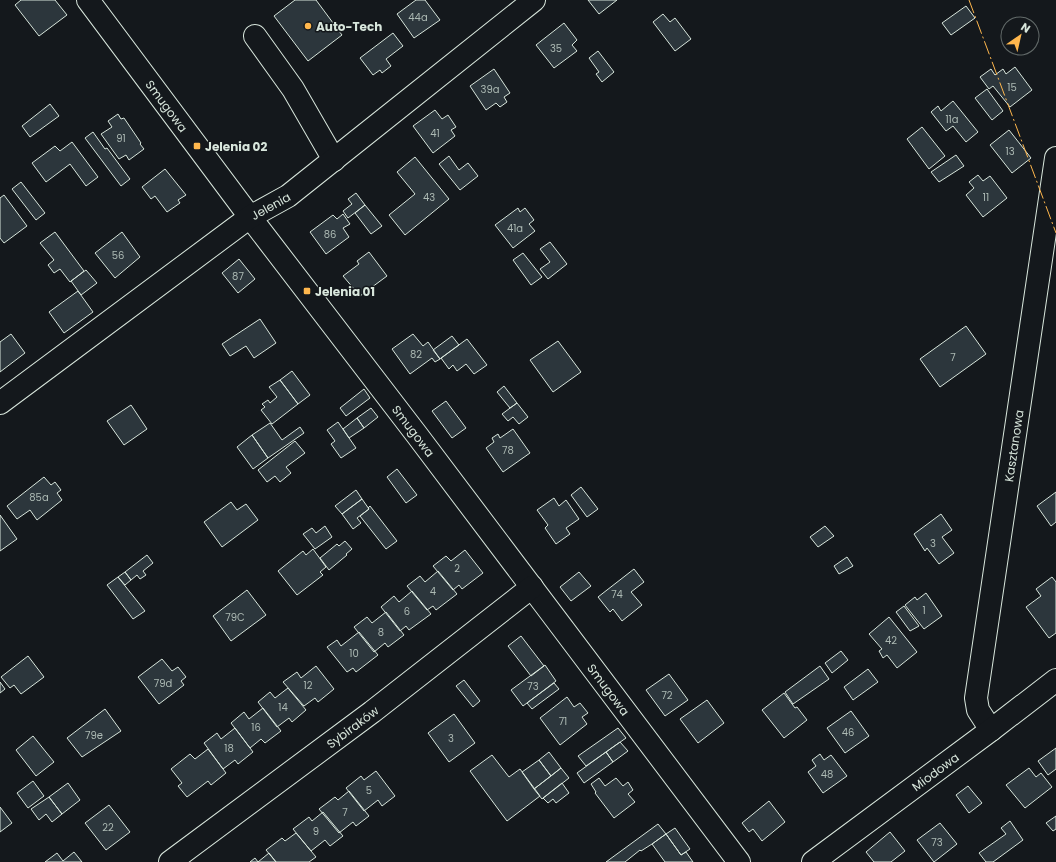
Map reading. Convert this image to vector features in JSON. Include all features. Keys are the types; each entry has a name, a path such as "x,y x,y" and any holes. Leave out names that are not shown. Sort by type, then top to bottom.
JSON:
{"street":[{"name":"Smugowa","path":"88,0 250,217 532,587 738,862"},
{"name":"Jelenia","path":"0,403 250,217 288,196 534,0"},
{"path":"255,36 293,89 334,160"},
{"name":"Kasztanowa","path":"991,730 978,710 976,698 1056,158"},
{"name":"Sybiraków","path":"170,862 372,712 532,587"},
{"name":"Miodowa","path":"813,862 1056,680"}],"building":[{"path":"21,0 55,0 67,15 39,36 15,5"},
{"name":"Auto-Tech","path":"295,0 316,0 342,35 308,61 274,16"},
{"path":"416,0 425,0 440,20 414,38 397,14"},
{"path":"588,0 617,0 599,14"},
{"path":"966,6 975,18 951,35 942,23"},
{"path":"663,14 670,22 675,18 691,39 675,51 653,22"},
{"path":"564,23 577,40 572,45 577,51 554,68 536,45"},
{"path":"393,33 403,46 386,59 391,66 382,73 380,70 373,75 360,58"},
{"path":"598,51 614,72 602,82 596,74 599,72 589,58"},
{"path":"1015,67 1032,90 1010,107 993,86 989,89 980,77 991,69 995,75 1003,69 1006,74"},
{"path":"494,69 510,93 504,97 507,102 500,107 496,103 486,110 470,86"},
{"path":"987,89 1003,111 992,120 975,98"},
{"path":"953,101 978,132 966,142 953,126 946,131 931,112 938,106 941,111"},
{"path":"50,104 59,116 30,137 22,126"},
{"path":"435,110 442,119 448,115 456,127 451,130 455,136 433,153 413,126"},
{"path":"118,114 121,119 124,118 144,149 129,160 126,155 119,159 101,134 112,127 108,121"},
{"path":"922,127 945,156 929,169 907,139"},
{"path":"1009,130 1031,158 1012,173 990,145"},
{"path":"93,132 130,179 121,186 85,138"},
{"path":"72,142 98,177 86,186 70,164 46,182 32,163 55,146 60,151"},
{"path":"956,155 964,166 939,182 931,172"},
{"path":"449,156 459,170 468,163 478,176 460,190 439,164"},
{"path":"415,157 449,199 405,235 389,215 415,194 397,172"},
{"path":"165,169 186,195 178,200 180,203 167,212 155,196 151,199 142,187"},
{"path":"978,175 983,181 990,176 1007,198 983,217 966,195 974,188 969,182"},
{"path":"21,182 45,213 36,220 12,189"},
{"path":"356,193 365,205 348,218 343,211 352,204 348,199"},
{"path":"4,195 27,226 4,243 0,238 0,198"},
{"path":"365,205 382,226 371,234 355,213"},
{"path":"518,208 520,212 525,208 534,220 529,224 535,231 513,248 495,225"},
{"path":"343,214 350,224 343,228 349,237 326,254 310,232 333,215 337,219"},
{"path":"55,232 84,271 70,282 60,269 54,273 48,265 54,260 40,243"},
{"path":"122,232 140,257 115,278 95,253"},
{"path":"550,242 567,264 548,279 540,269 550,262 540,249"},
{"path":"369,252 387,276 360,296 343,276 359,264 357,261"},
{"path":"523,253 542,277 531,285 513,260"},
{"path":"239,259 255,279 238,293 222,273"},
{"path":"86,270 97,283 81,295 71,281"},
{"path":"78,291 93,312 64,333 49,312"},
{"path":"260,319 276,343 254,358 246,346 230,356 222,344"},
{"path":"966,326 986,354 940,387 920,359"},
{"path":"11,334 25,353 0,372 0,342"},
{"path":"413,334 423,346 428,342 440,359 435,362 432,358 410,374 392,349"},
{"path":"452,336 459,345 440,359 433,350"},
{"path":"467,339 487,365 474,374 466,364 457,371 453,365 449,369 441,358"},
{"path":"558,341 581,372 553,392 530,360"},
{"path":"292,371 310,395 298,404 280,380"},
{"path":"280,380 298,404 272,424 261,410 265,407 262,404 268,400 270,403 277,397 269,387"},
{"path":"504,386 517,403 510,408 497,392"},
{"path":"364,389 370,398 346,416 340,408"},
{"path":"446,401 466,428 452,438 432,411"},
{"path":"517,403 528,417 519,424 513,417 508,421 502,414"},
{"path":"131,405 147,429 124,445 107,421"},
{"path":"371,408 378,417 364,428 357,418"},
{"path":"357,418 364,428 349,438 343,429"},
{"path":"338,422 356,448 341,458 331,444 335,441 327,430"},
{"path":"270,423 282,440 300,427 304,433 268,458 252,435"},
{"path":"513,429 530,453 503,472 486,448 494,442 492,438 498,434 500,438"},
{"path":"252,435 268,458 253,469 237,447"},
{"path":"295,441 305,453 286,467 291,473 280,482 275,476 267,482 258,470"},
{"path":"397,469 417,495 406,503 387,477"},
{"path":"44,477 51,485 55,482 61,490 57,493 62,500 37,520 30,510 17,519 7,506"},
{"path":"581,487 598,509 587,517 571,495"},
{"path":"356,490 362,499 342,514 335,506"},
{"path":"1056,492 1056,522 1051,526 1037,506"},
{"path":"554,498 559,506 566,500 579,519 566,528 570,534 556,544 545,528 548,525 537,510"},
{"path":"362,499 369,509 357,518 361,523 353,529 342,514"},
{"path":"231,502 237,510 246,504 258,520 222,547 204,522"},
{"path":"370,506 397,541 386,549 360,516 369,509 368,508"},
{"path":"941,514 952,530 942,537 954,553 939,564 927,548 925,551 914,534"},
{"path":"0,515 17,539 0,551"},
{"path":"325,526 332,537 315,549 303,534 312,528 316,533"},
{"path":"825,526 834,536 818,547 810,537"},
{"path":"345,541 352,549 329,570 320,558 337,544 339,546"},
{"path":"313,549 326,567 320,572 323,575 297,595 278,571 303,551 306,555"},
{"path":"465,550 483,573 462,589 459,585 453,590 433,566 446,556 451,561"},
{"path":"147,555 153,563 143,571 146,575 140,579 137,575 131,580 125,572"},
{"path":"847,557 853,566 839,574 834,566"},
{"path":"634,569 644,582 631,592 642,605 622,621 613,609 610,612 598,597"},
{"path":"438,571 457,594 436,610 433,606 427,610 407,586 420,576 425,582"},
{"path":"125,572 131,580 125,585 118,577"},
{"path":"579,572 591,586 571,601 560,587"},
{"path":"118,577 145,611 133,619 107,585"},
{"path":"1052,577 1056,582 1056,633 1049,638 1026,607 1041,596 1036,589"},
{"path":"247,590 266,615 231,641 213,616"},
{"path":"412,591 431,614 409,630 406,626 400,631 381,607 394,596 399,602"},
{"path":"926,593 942,616 924,629 905,605 915,597 917,600"},
{"path":"904,606 919,626 910,631 896,612"},
{"path":"386,612 404,635 388,647 385,643 374,652 354,627 367,617 372,623"},
{"path":"889,617 917,652 897,668 887,655 883,658 879,651 882,649 869,634"},
{"path":"359,632 378,655 356,672 353,668 347,672 327,647 337,640 341,646"},
{"path":"521,636 544,666 531,676 508,646"},
{"path":"841,651 848,660 832,673 825,663"},
{"path":"28,656 44,677 21,694 14,685 10,688 1,677"},
{"path":"162,659 172,671 178,667 186,677 181,681 184,685 159,704 138,677"},
{"path":"545,665 556,681 523,706 511,690"},
{"path":"316,666 334,689 318,702 315,698 304,706 283,682 297,672 301,678"},
{"path":"820,666 829,679 793,704 785,692"},
{"path":"868,669 878,682 853,700 844,687"},
{"path":"669,674 688,700 665,716 646,690"},
{"path":"464,680 480,701 473,707 456,686"},
{"path":"0,682 5,689 0,693"},
{"path":"554,683 559,689 532,709 527,703"},
{"path":"288,688 306,710 292,722 289,718 277,727 258,702 270,692 275,698"},
{"path":"784,693 795,708 797,707 807,720 784,738 762,710"},
{"path":"567,697 574,707 580,703 588,713 582,717 587,724 560,745 540,718"},
{"path":"707,700 724,723 698,743 680,719"},
{"path":"263,708 281,731 265,743 261,739 250,748 231,723 244,712 249,719"},
{"path":"105,709 121,731 82,757 67,738"},
{"path":"851,711 869,736 845,753 827,728"},
{"path":"454,714 475,743 449,762 428,733"},
{"path":"235,728 253,752 238,764 235,760 223,769 204,743 217,733 221,739"},
{"path":"618,728 626,738 586,766 578,756"},
{"path":"33,736 54,762 36,776 16,750"},
{"path":"620,742 628,751 613,762 606,752"},
{"path":"1056,748 1056,769 1048,775 1038,761"},
{"path":"208,749 226,773 211,785 208,781 187,797 178,786 182,783 171,769 190,754 195,759"},
{"path":"549,752 561,768 551,776 539,760"},
{"path":"606,752 613,762 584,783 577,773"},
{"path":"820,754 824,760 831,755 847,776 823,793 808,772 816,766 812,760"},
{"path":"492,755 509,777 520,769 540,796 507,821 470,771"},
{"path":"539,760 551,776 534,789 522,772"},
{"path":"561,768 569,778 542,799 534,789"},
{"path":"1029,768 1036,777 1041,773 1052,787 1025,808 1006,785"},
{"path":"376,771 395,796 382,806 378,800 364,811 346,788 361,776 364,780"},
{"path":"599,778 605,786 616,778 623,786 628,782 633,790 628,794 635,802 614,818 595,793 596,792 591,784"},
{"path":"33,781 44,796 28,808 17,793"},
{"path":"68,783 80,800 62,814 49,797"},
{"path":"562,783 569,793 556,803 553,799 548,803 543,798"},
{"path":"968,786 982,803 969,813 956,795"},
{"path":"349,791 369,816 356,826 353,822 339,833 319,809 335,797 338,800"},
{"path":"49,797 62,814 52,822 46,814 39,820 31,809"},
{"path":"769,801 785,822 762,841 753,829 749,832 742,823"},
{"path":"109,805 130,832 106,850 85,823"},
{"path":"0,807 12,823 0,832"},
{"path":"323,812 343,836 330,846 325,840 311,851 293,829 309,817 312,821"},
{"path":"1056,816 1056,829 1053,831 1046,823"},
{"path":"1010,821 1023,840 993,862 986,862 979,853 1006,834 1001,828"},
{"path":"940,823 957,844 934,862 917,840"},
{"path":"658,824 666,834 641,851 640,850 625,862 606,862"},
{"path":"675,828 690,849 681,855 666,834"},
{"path":"890,832 905,851 891,862 874,862 866,852"},
{"path":"296,833 316,857 309,862 276,862 266,850 282,838 285,841"},
{"path":"666,834 681,855 686,852 693,862 665,862 652,844"},
{"path":"74,852 82,862 45,862 57,853 63,861"},
{"path":"269,853 276,862 258,862"},
{"path":"255,858 258,862 250,862"}],"power":[{"path":"969,0 1056,233"}],"place":[{"name":"Auto-Tech","path":"308,26"},
{"name":"Jelenia 02","path":"197,146"},
{"name":"Jelenia 01","path":"307,291"}]}
